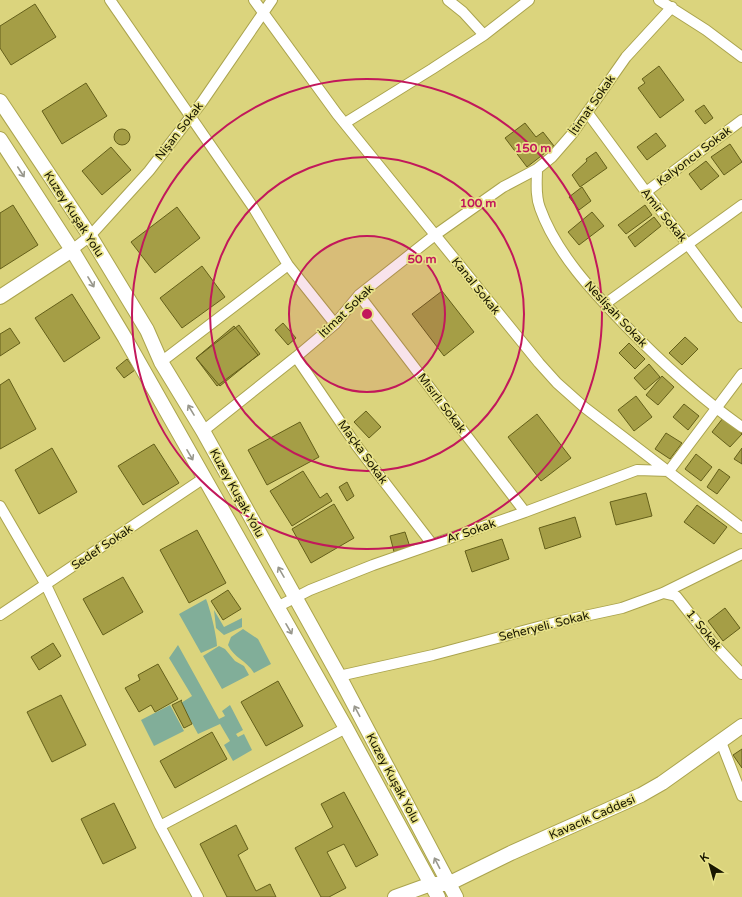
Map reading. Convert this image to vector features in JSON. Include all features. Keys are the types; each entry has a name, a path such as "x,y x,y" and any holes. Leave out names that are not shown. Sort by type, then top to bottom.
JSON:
{"main road":[{"name":"Kuzey Kuşak Yolu","path":"0,100 90,236 146,330 162,362 203,431 296,597 456,897"},
{"name":"Kuzey Kuşak Yolu","path":"0,139 72,250 125,338 276,607 346,728 438,897"},
{"path":"0,297 72,250"},
{"name":"Kavacık Caddesi","path":"395,897 431,884 448,884 511,853 641,795 721,742 742,726"}],"street":[{"path":"110,0 253,207 288,265 335,324"},
{"name":"Kanal Sokak","path":"254,0 345,123 538,363 557,383 584,407 669,470 742,528"},
{"name":"Nişan Sokak","path":"72,250 90,236 148,171 189,116 202,102 272,0"},
{"path":"448,0 463,12 484,35"},
{"path":"345,123 484,35 529,0"},
{"path":"660,0 742,57"},
{"name":"İtimat Sokak","path":"203,431 296,357 335,324 359,295 435,235 503,187 538,169 552,157 572,134 626,57 672,7"},
{"name":"Amir Sokak","path":"587,112 742,317"},
{"name":"Kalyoncu Sokak","path":"646,192 742,120"},
{"name":"Neslişah Sokak","path":"538,169 537,196 540,208 553,235 582,278 605,304 676,376 716,409 742,427"},
{"path":"605,304 689,246 742,205"},
{"path":"162,362 288,265"},
{"name":"Mısırlı Sokak","path":"359,295 525,512"},
{"name":"Maçka Sokak","path":"296,357 356,445 432,544"},
{"path":"669,470 742,374"},
{"name":"Ar Sokak","path":"276,607 296,597 373,565 525,512 637,470 669,470"},
{"name":"Sedef Sokak","path":"0,615 204,478"},
{"path":"0,506 46,584 160,826 198,897"},
{"name":"Seheryeli. Sokak","path":"339,676 433,655 557,622 622,608 663,593 742,554"},
{"name":"1. Sokak","path":"663,593 676,596 713,644 742,674"},
{"path":"160,826 346,728"},
{"path":"721,742 742,796"}],"green space":[{"path":"206,599 213,622 217,646 201,653 179,614"},
{"path":"214,610 224,627 242,618 242,627 224,635 216,628"},
{"path":"243,629 258,639 271,664 254,673 233,653 228,645 231,637"},
{"path":"178,645 219,719 225,716 222,711 230,705 243,730 236,734 238,737 244,734 252,750 233,761 224,745 230,741 220,724 198,734 181,703 192,696 169,658"},
{"path":"219,646 225,649 235,661 244,666 249,675 222,689 203,656"},
{"path":"170,705 184,731 154,746 141,720"}],"building":[{"path":"35,4 56,37 11,65 0,48 0,26"},
{"path":"659,66 684,100 660,118 638,88 645,83 642,79"},
{"path":"86,83 107,116 62,144 42,111"},
{"path":"704,105 713,118 705,124 695,111"},
{"path":"525,123 536,137 543,132 554,146 527,167 505,138"},
{"path":"122,129 128,131 130,137 128,143 122,145 116,143 114,137 116,131"},
{"path":"656,133 666,146 647,160 637,147"},
{"path":"730,144 742,162 724,175 711,157"},
{"path":"111,147 131,170 102,195 82,171"},
{"path":"596,152 607,168 580,187 572,175 587,161 586,159"},
{"path":"706,161 719,176 701,190 689,174"},
{"path":"582,187 591,201 579,210 569,197"},
{"path":"13,205 38,245 0,269 0,213"},
{"path":"645,205 652,215 626,234 618,225"},
{"path":"177,207 200,238 155,273 131,242"},
{"path":"592,212 604,226 579,245 568,232"},
{"path":"654,217 661,226 635,247 628,237"},
{"path":"202,266 225,297 182,328 160,298"},
{"path":"442,291 474,332 444,356 412,314"},
{"path":"72,294 100,338 64,362 35,318"},
{"path":"283,323 296,338 288,345 275,330"},
{"path":"239,325 260,354 217,386 196,358"},
{"path":"234,326 258,355 220,386 196,358"},
{"path":"10,328 20,343 0,356 0,334"},
{"path":"685,337 698,349 682,365 669,353"},
{"path":"629,343 645,359 635,369 619,353"},
{"path":"127,359 135,370 124,378 116,368"},
{"path":"649,364 660,377 645,390 634,378"},
{"path":"662,376 674,387 658,405 646,395"},
{"path":"9,379 36,429 0,449 0,385"},
{"path":"636,396 652,417 634,431 618,410"},
{"path":"684,404 699,416 688,430 673,417"},
{"path":"366,411 381,427 369,438 354,422"},
{"path":"537,414 571,458 541,481 508,437"},
{"path":"723,418 742,434 730,447 712,432"},
{"path":"300,422 319,457 267,485 248,450"},
{"path":"666,433 682,443 670,459 655,449"},
{"path":"154,444 179,483 143,505 118,466"},
{"path":"52,448 77,492 39,514 15,470"},
{"path":"742,448 742,464 734,459"},
{"path":"696,454 712,467 701,481 685,469"},
{"path":"719,469 730,477 717,494 707,487"},
{"path":"303,471 320,498 327,493 332,501 292,526 270,491"},
{"path":"347,482 354,496 347,501 339,487"},
{"path":"646,493 652,516 616,525 610,502"},
{"path":"334,504 354,538 311,563 292,529"},
{"path":"697,505 727,527 714,544 684,522"},
{"path":"575,517 581,537 545,549 539,528"},
{"path":"197,530 226,583 189,603 160,550"},
{"path":"405,532 410,547 394,552 390,536"},
{"path":"502,539 509,559 472,572 465,551"},
{"path":"123,577 143,612 103,635 83,599"},
{"path":"228,590 241,609 223,620 211,601"},
{"path":"725,608 740,628 723,641 708,621"},
{"path":"53,643 61,656 39,670 31,657"},
{"path":"158,664 178,699 155,712 151,705 139,712 125,688 140,680 138,675"},
{"path":"278,681 303,726 266,746 241,702"},
{"path":"61,695 86,745 52,762 27,712"},
{"path":"182,700 181,701 192,724 184,728 172,705"},
{"path":"212,732 227,759 175,788 160,761"},
{"path":"742,749 742,768 733,755"},
{"path":"344,792 378,855 356,867 344,844 327,852 346,888 329,897 321,897 295,848 333,827 321,804"},
{"path":"114,803 136,848 103,864 81,819"},
{"path":"236,825 248,849 238,855 256,891 270,884 276,897 227,897 200,844"}]}
